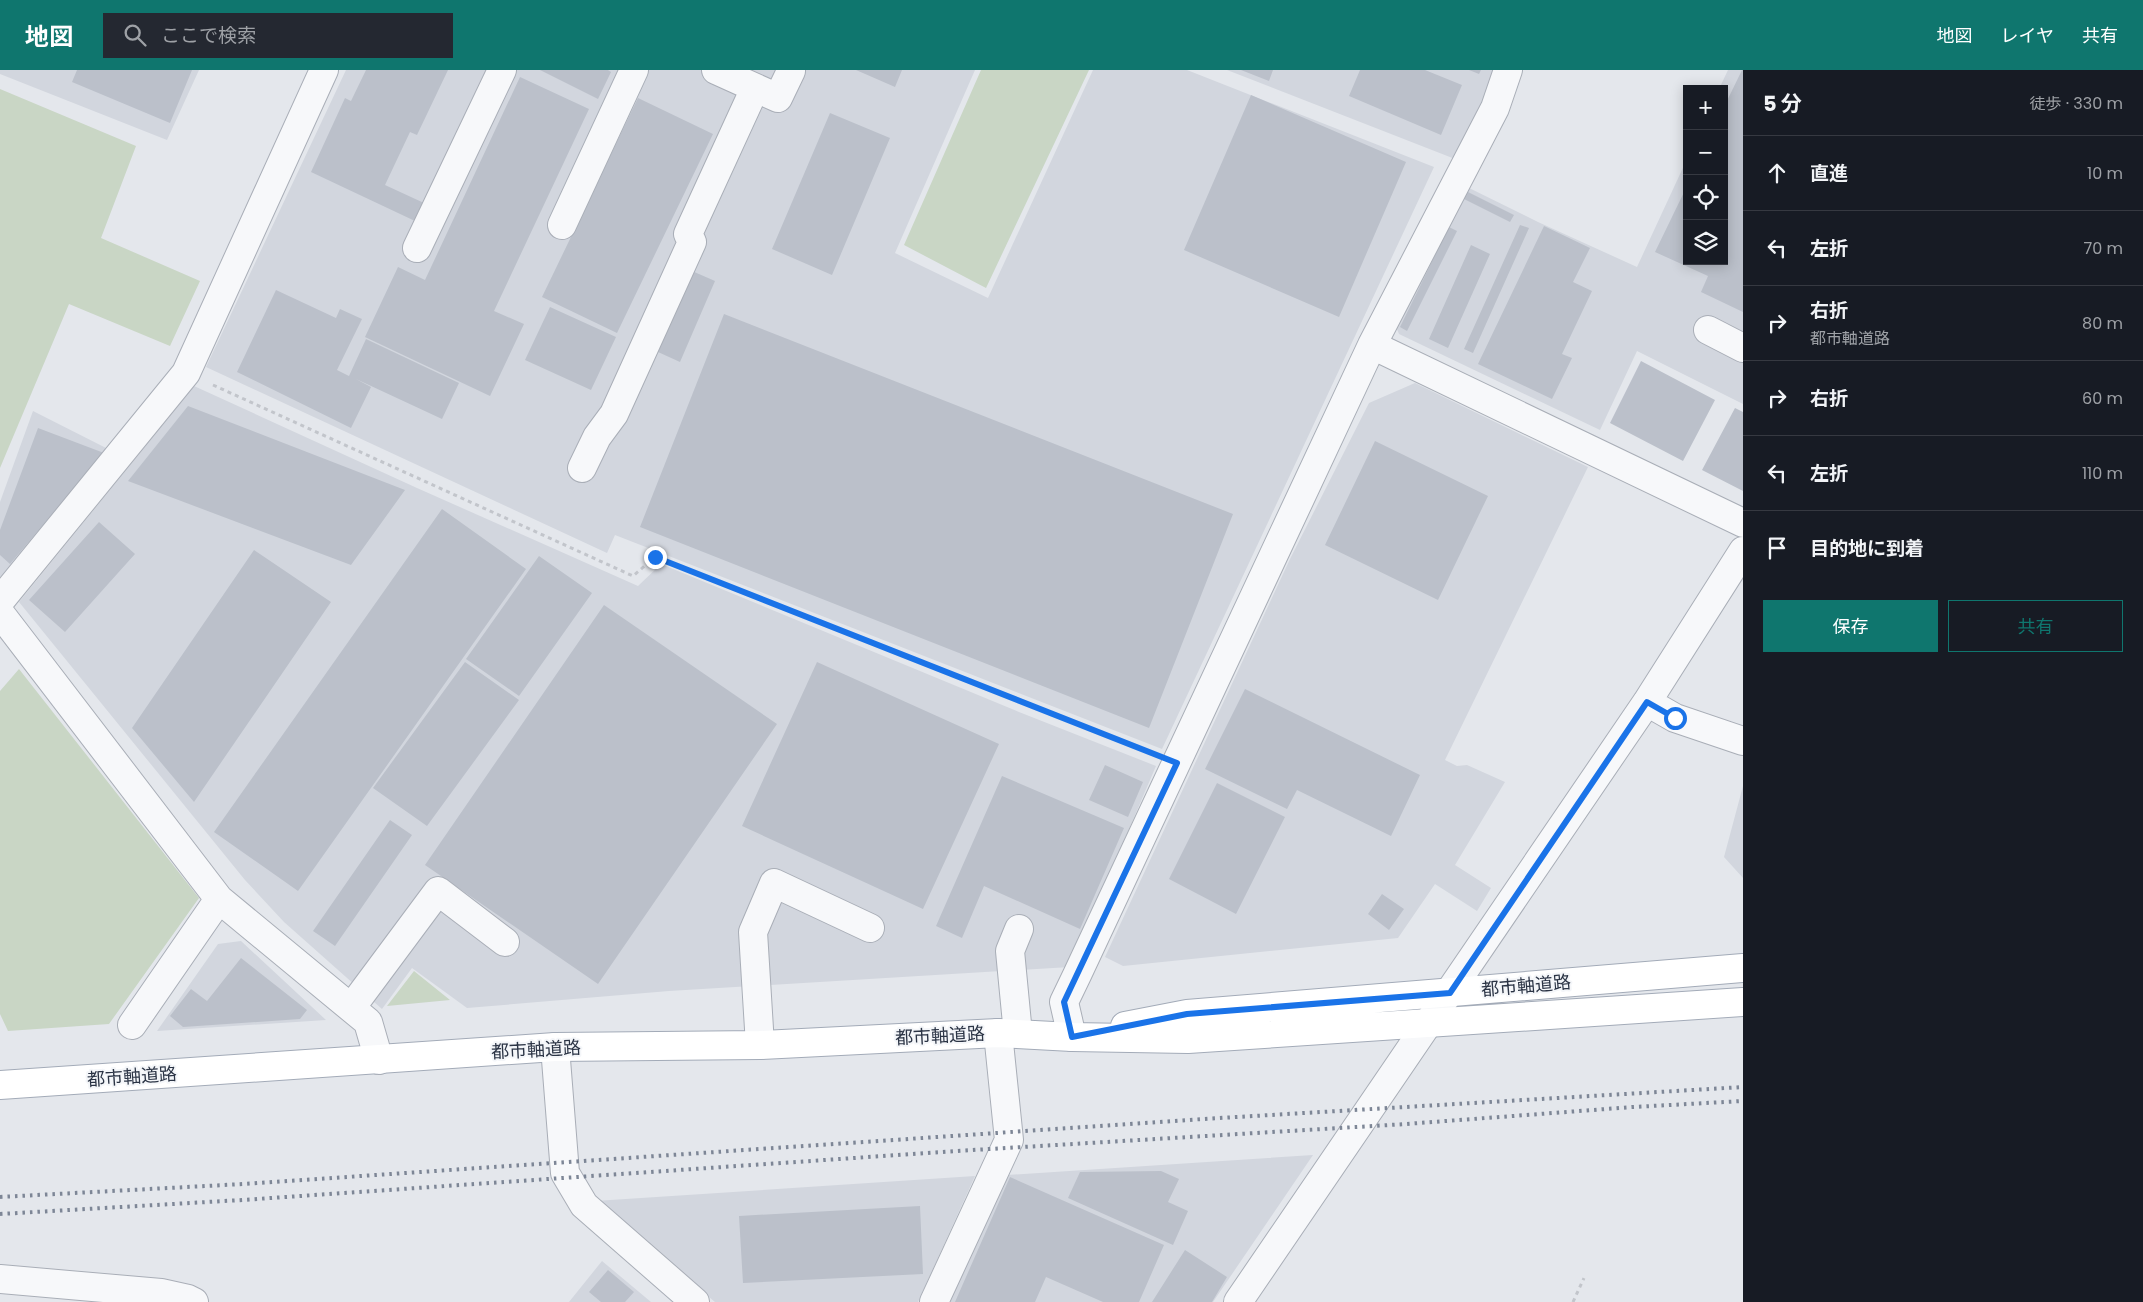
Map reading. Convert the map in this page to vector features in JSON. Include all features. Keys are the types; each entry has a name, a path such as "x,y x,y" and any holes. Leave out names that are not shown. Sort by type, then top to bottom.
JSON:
{"main road":[{"name":"都市軸道路","path":"1072,1037 1187,1014 1743,968"},
{"name":"都市軸道路","path":"0,1086 555,1047 760,1045 1008,1034 1188,1039 1743,1002"}],"street":[{"path":"0,601 186,373 324,70"},
{"path":"417,248 502,70"},
{"path":"562,225 634,70"},
{"path":"716,70 778,98 791,71"},
{"path":"1072,1037 1064,1002 1372,346 1495,108 1508,70"},
{"path":"582,468 597,437 614,414 692,242 688,234 756,88"},
{"path":"1708,330 1743,348"},
{"path":"1372,346 1743,523"},
{"path":"1238,1302 1647,702 1743,551"},
{"path":"0,613 219,899 368,1022 379,1060"},
{"path":"1647,702 1675,718 1743,741"},
{"path":"760,1045 753,932 774,883 870,928"},
{"path":"351,1008 438,891 505,942"},
{"path":"132,1025 219,899"},
{"path":"934,1302 1009,1140 1008,1034 1010,951 1019,929"},
{"path":"555,1047 565,1173 584,1205 695,1302"},
{"path":"0,1279 161,1293 194,1302"}],"path":[{"path":"186,373 633,576 655,557 1177,763"},
{"path":"1573,1302 1584,1278"}],"shaded area":[{"path":"0,70 199,70 167,140 0,74"},
{"path":"346,70 975,70 895,253 988,298 1093,70 1187,70 1434,167 1162,749 615,535 607,553 206,367"},
{"path":"1227,70 1497,70 1485,99 1455,159"},
{"path":"1728,70 1743,70 1743,404 1637,351 1600,430 1399,334 1394,322 1463,185 1637,267 1683,168 1683,265 1728,265 1728,85 1721,85"},
{"path":"1415,383 1588,467 1445,760 1457,766 1467,765 1505,782 1455,865 1491,888 1477,911 1435,884 1398,938 1123,966 1105,957 1290,559 1369,403"},
{"path":"194,386 638,586 661,564 1019,712 1156,766 1070,967 669,991 467,1008 412,968 382,1009 284,922 245,880 19,602"},
{"path":"33,411 110,450 0,584 0,502"},
{"path":"1743,786 1743,878 1724,857"},
{"path":"241,941 326,1020 157,1031 218,944"},
{"path":"1313,1155 1213,1302 949,1302 1007,1175"},
{"path":"975,1176 918,1302 715,1302 595,1201"},
{"path":"602,1261 651,1302 569,1302"}],"green space":[{"path":"981,70 1089,70 986,288 904,245"},
{"path":"0,89 136,146 101,238 200,281 170,346 69,304 0,468"},
{"path":"19,669 199,898 109,1024 8,1031 0,1014 0,691"},
{"path":"414,971 450,1000 387,1006"}],"building":[{"path":"77,70 192,70 170,123 72,82"},
{"path":"366,70 448,70 417,135 410,132 385,185 424,203 415,221 311,172 345,98 351,101"},
{"path":"540,70 608,70 611,72 598,99"},
{"path":"856,70 902,70 895,87"},
{"path":"1241,70 1273,70 1269,81"},
{"path":"1360,70 1425,70 1462,85 1441,135 1349,96"},
{"path":"1469,70 1481,70 1479,74"},
{"path":"1743,70 1743,312 1701,292 1708,276 1684,265 1728,265 1728,99"},
{"path":"520,77 589,109 494,311 524,324 490,396 365,337 398,267 425,280"},
{"path":"1251,95 1406,162 1339,317 1184,250"},
{"path":"638,98 713,134 617,333 542,297"},
{"path":"830,113 890,138 832,275 772,249"},
{"path":"1466,191 1514,215 1510,222 1462,198"},
{"path":"1683,194 1683,265 1655,252"},
{"path":"1520,225 1529,228 1473,353 1464,349"},
{"path":"1544,226 1590,248 1573,282 1592,291 1562,354 1572,358 1552,399 1478,364"},
{"path":"1449,227 1457,231 1407,331 1400,327"},
{"path":"1471,245 1490,254 1448,348 1429,339"},
{"path":"692,271 715,281 680,362 658,352"},
{"path":"276,290 336,318 340,309 362,319 337,370 349,376 366,339 459,383 442,419 356,379 371,387 351,428 237,372"},
{"path":"550,307 616,337 591,390 525,360"},
{"path":"724,314 1233,514 1149,728 640,527"},
{"path":"1641,361 1715,400 1683,461 1610,423"},
{"path":"188,406 405,490 351,565 128,481"},
{"path":"1735,408 1743,412 1743,491 1702,470"},
{"path":"38,428 104,453 10,564 0,555 0,530"},
{"path":"1375,441 1488,496 1438,600 1325,545"},
{"path":"442,509 526,569 298,891 214,832"},
{"path":"99,522 135,554 65,632 29,600"},
{"path":"254,550 331,602 194,802 132,728"},
{"path":"539,556 592,593 519,696 466,659"},
{"path":"604,605 777,724 598,984 425,865"},
{"path":"465,662 519,700 427,826 373,788"},
{"path":"817,662 999,744 923,909 742,826"},
{"path":"1245,689 1420,775 1391,836 1297,790 1287,809 1205,769"},
{"path":"1105,765 1143,782 1128,817 1089,800"},
{"path":"1002,776 1124,828 1080,929 984,886 962,938 936,926"},
{"path":"1217,783 1285,817 1236,914 1169,879"},
{"path":"390,820 412,835 335,946 313,931"},
{"path":"1382,894 1404,909 1389,930 1368,914"},
{"path":"241,958 307,1010 300,1019 183,1027 170,1016 191,989 207,1001"},
{"path":"1161,1171 1179,1179 1168,1202 1188,1211 1173,1245 1068,1198 1080,1172"},
{"path":"1010,1177 1164,1245 1139,1302 1103,1302 1046,1277 1035,1302 955,1302"},
{"path":"920,1206 923,1274 743,1283 739,1216"},
{"path":"1185,1250 1227,1277 1212,1302 1152,1302"},
{"path":"608,1270 634,1292 625,1302 601,1302 589,1292"}],"railway":[{"path":"0,1197 243,1184 1203,1119 1743,1087"},
{"path":"0,1214 242,1200 956,1151 1406,1124 1633,1107 1743,1101"}],"route":[{"path":"655,557 1177,763 1064,1002 1072,1037 1187,1014 1450,993 1647,702 1675,718"}]}
